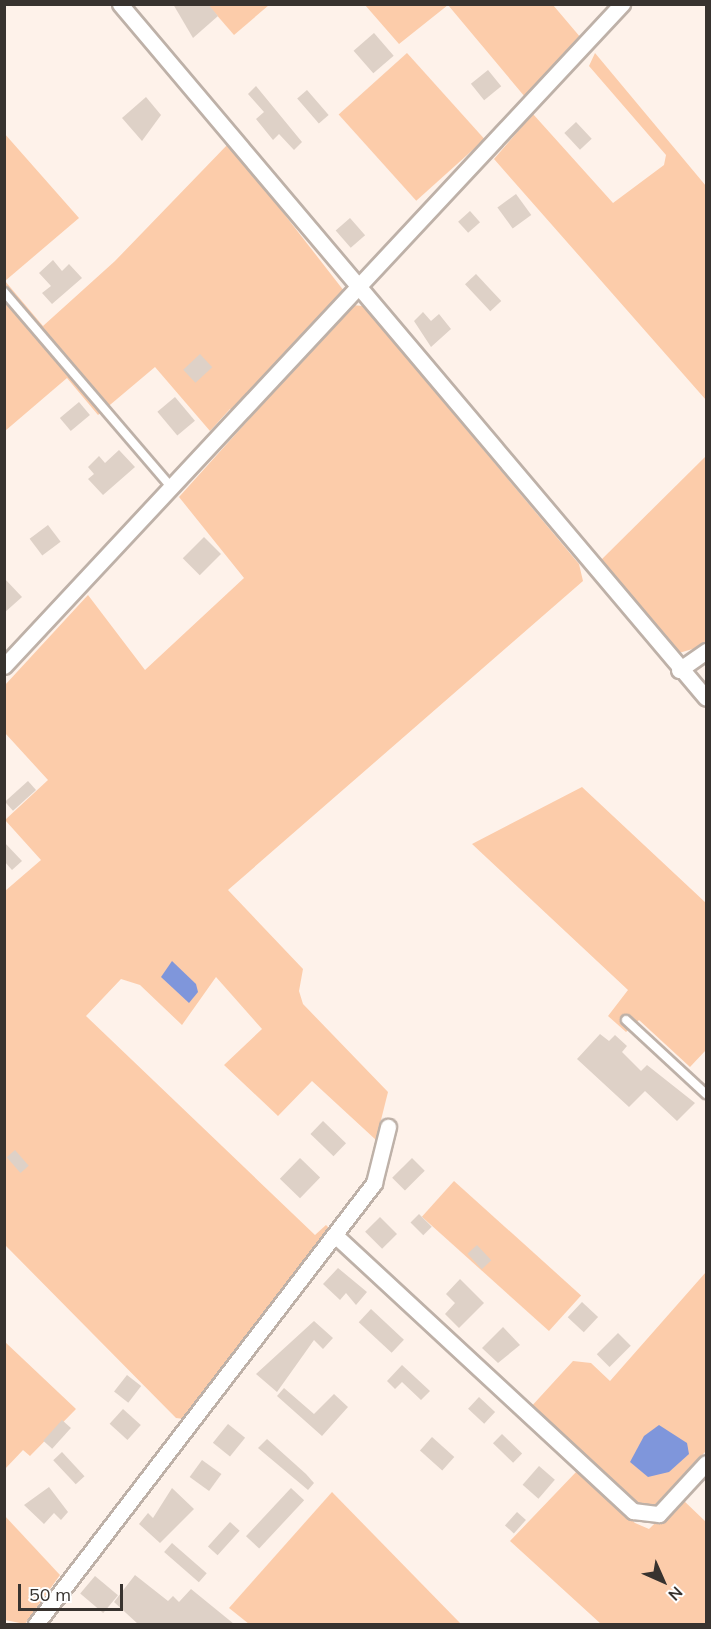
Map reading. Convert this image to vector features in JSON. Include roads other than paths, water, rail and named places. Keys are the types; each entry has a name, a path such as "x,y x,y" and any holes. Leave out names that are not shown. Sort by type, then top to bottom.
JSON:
{"street":[{"path":"120,4 679,670 706,698"},
{"path":"4,666 622,4"},
{"path":"679,670 706,651"},
{"path":"36,1624 336,1236 374,1183 388,1127"},
{"path":"336,1236 633,1511 659,1514 706,1463"}],"lane":[{"path":"4,292 172,488"},
{"path":"626,1020 706,1094"}],"water":[{"path":"172,961 196,984 198,992 189,1003 161,977"},
{"path":"659,1425 687,1443 689,1454 669,1472 648,1477 630,1462 644,1436"}]}
